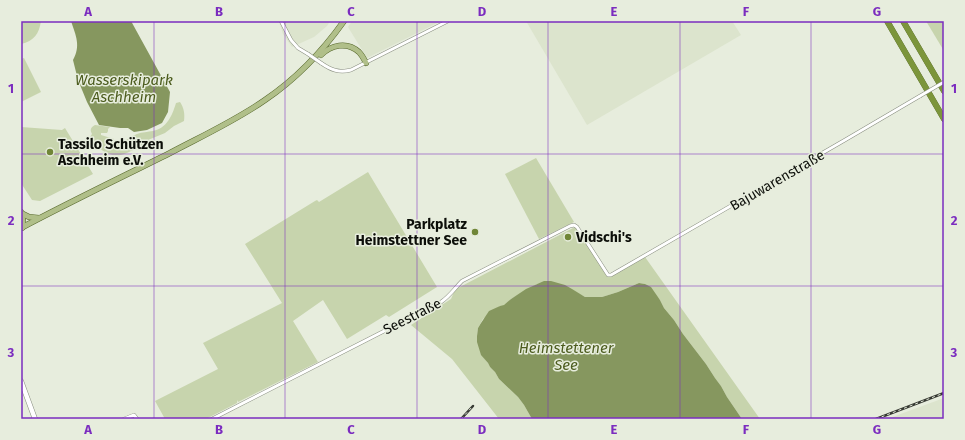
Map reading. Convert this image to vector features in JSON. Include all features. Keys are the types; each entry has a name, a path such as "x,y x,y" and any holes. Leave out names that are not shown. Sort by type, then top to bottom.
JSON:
{"highway":[{"path":"887,21 944,119"},
{"path":"903,21 944,90"}],"main road":[{"path":"21,228 219,128 266,100 301,71 326,45 344,21"},
{"path":"301,71 309,68 328,49 341,45 346,45 358,50 366,63"},
{"path":"21,212 29,217 40,218"},
{"path":"21,212 23,220 21,228"},
{"path":"21,381 35,419"}],"street":[{"path":"282,21 291,40 298,48 333,70 341,72 351,70 366,63 448,21"},
{"name":"Bajuwarenstraße","path":"608,274 611,275 645,256 944,82"},
{"name":"Seestraße","path":"212,419 441,302 448,297 462,281 570,226 577,226 608,274"},
{"path":"124,419 134,415 137,419"}],"shaded area":[{"path":"21,21 41,21 39,30 33,39 21,44"},
{"path":"279,21 330,21 327,26 314,37 292,47 283,34"},
{"path":"352,21 441,21 367,58 348,27"},
{"path":"526,21 732,21 741,35 587,125"},
{"path":"926,21 944,21 944,51"},
{"path":"24,58 41,92 21,102 21,59"},
{"path":"180,102 184,111 184,121 127,153 116,155 101,150 90,137 92,134 91,129 95,125 110,127 107,133 101,133 101,135 114,139 111,143 119,143 139,133 153,131 162,127 168,121 176,103"},
{"name":"Tassilo Schützen Aschheim e.V.","path":"21,127 62,130 65,128 93,174 40,201 32,200 21,183"},
{"path":"536,158 574,222 539,239 505,174"},
{"path":"368,172 437,287 389,317 386,315 347,339 323,300 293,321 318,362 238,402 237,400 237,403 206,419 165,419 155,401 218,369 203,343 282,303 245,244 315,201 317,200 319,202"},
{"path":"575,227 608,277 645,257 760,419 742,419 706,364 664,308 660,300 645,284 639,283 602,297 585,297 579,294 537,284 511,299 504,306 500,306 483,319 478,328 477,336 484,358 499,379 518,397 532,419 499,419 452,359 411,325 451,299 456,289"},
{"path":"944,398 944,419 887,419"}],"water":[{"name":"Wasserskipark Aschheim","path":"71,21 131,21 170,92 168,112 162,123 147,130 134,132 128,128 99,125 78,80 73,60 77,50 77,41"},
{"name":"Heimstettener See","path":"544,281 551,281 565,285 585,297 602,297 639,283 651,287 664,308 706,364 742,419 532,419 518,397 499,379 481,355 477,342 477,336 478,328 489,311 504,305 526,289"}],"railway":[{"path":"876,419 944,393"},
{"path":"461,419 473,406"}],"place":[{"name":"Tassilo Schützen Aschheim e.V.","path":"50,152"},
{"name":"Parkplatz Heimstettner See","path":"475,232"},
{"name":"Vidschi's","path":"568,237"}]}
